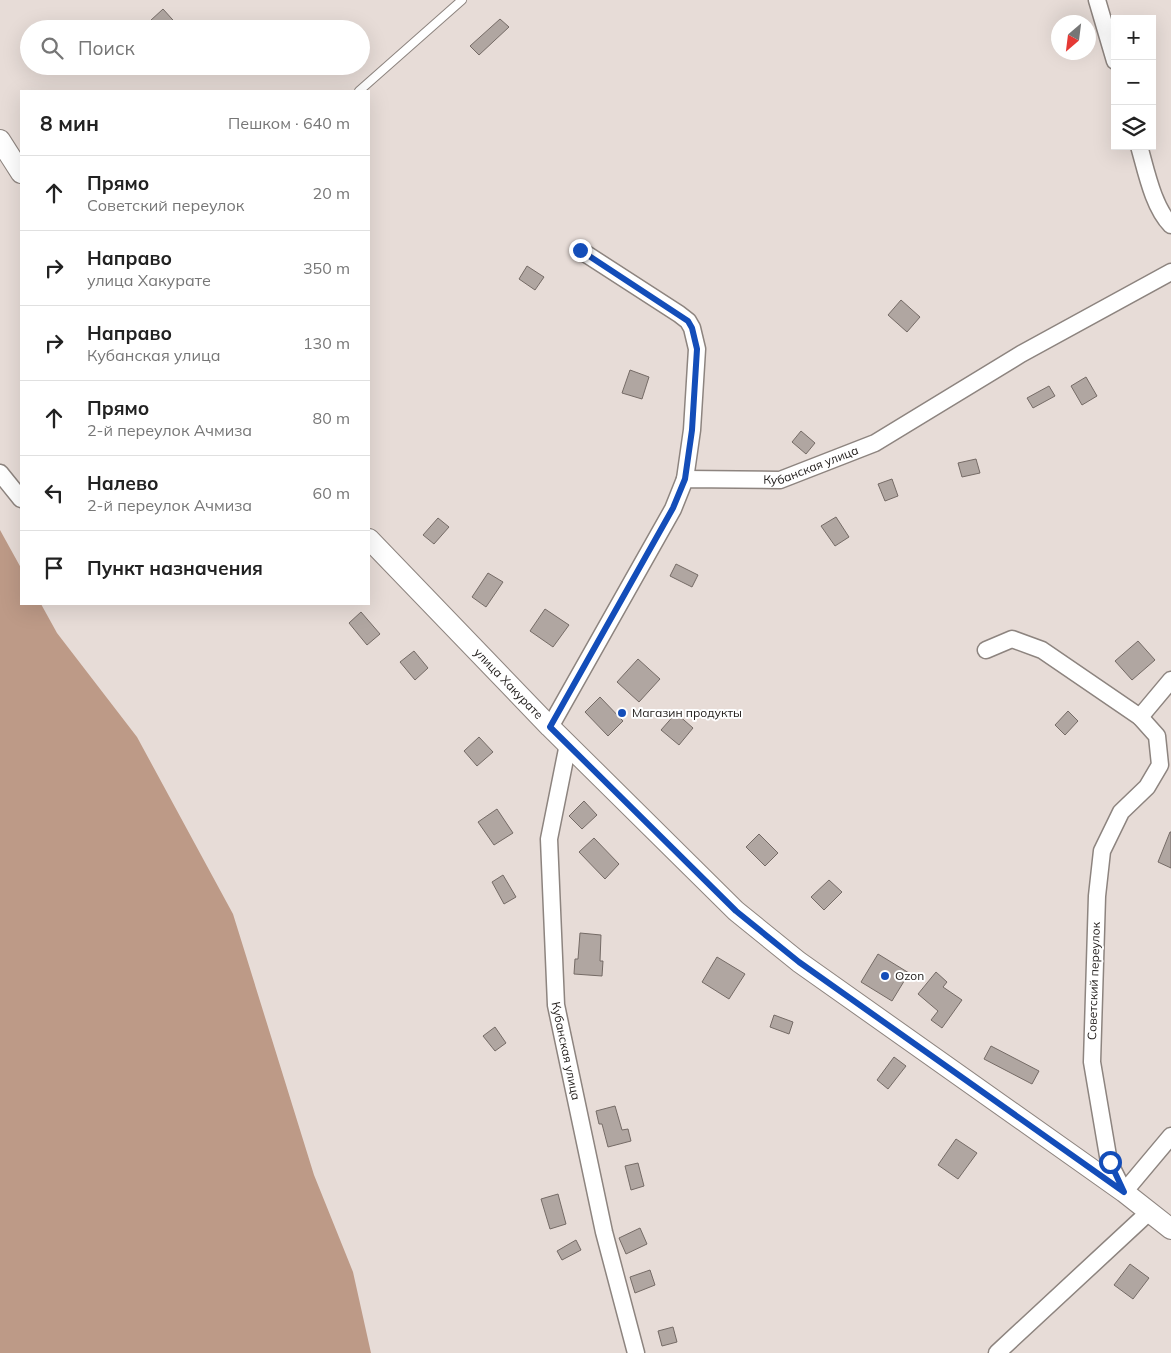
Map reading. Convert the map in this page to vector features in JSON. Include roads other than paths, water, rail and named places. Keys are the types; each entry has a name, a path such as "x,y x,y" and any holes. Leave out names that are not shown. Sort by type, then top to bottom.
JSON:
{"street":[{"path":"1097,0 1115,60"},
{"path":"0,140 20,171"},
{"path":"1140,150 1151,190 1166,220 1171,225"},
{"path":"550,727 673,508 685,479 692,430 697,349 692,328 688,321 580,250"},
{"name":"Кубанская улица","path":"685,479 780,480 874,444 1021,354 1171,272"},
{"path":"0,473 20,499"},
{"name":"улица Хакурате","path":"370,540 550,727 736,911 799,962 1124,1192 1171,1229"},
{"name":"Советский переулок","path":"986,650 1012,639 1042,650 1140,717 1157,736 1160,765 1147,787 1121,812 1102,851 1097,896 1092,1062 1110,1162 1124,1192"},
{"path":"1140,717 1171,680"},
{"name":"Кубанская улица","path":"568,744 550,839 556,1005 604,1232 636,1353"},
{"path":"1124,1192 1171,1136"},
{"path":"997,1353 1148,1212"}],"lane":[{"path":"360,90 462,0"}],"place":[{"name":"Магазин продукты","path":"622,713"},
{"name":"Ozon","path":"885,976"}]}
